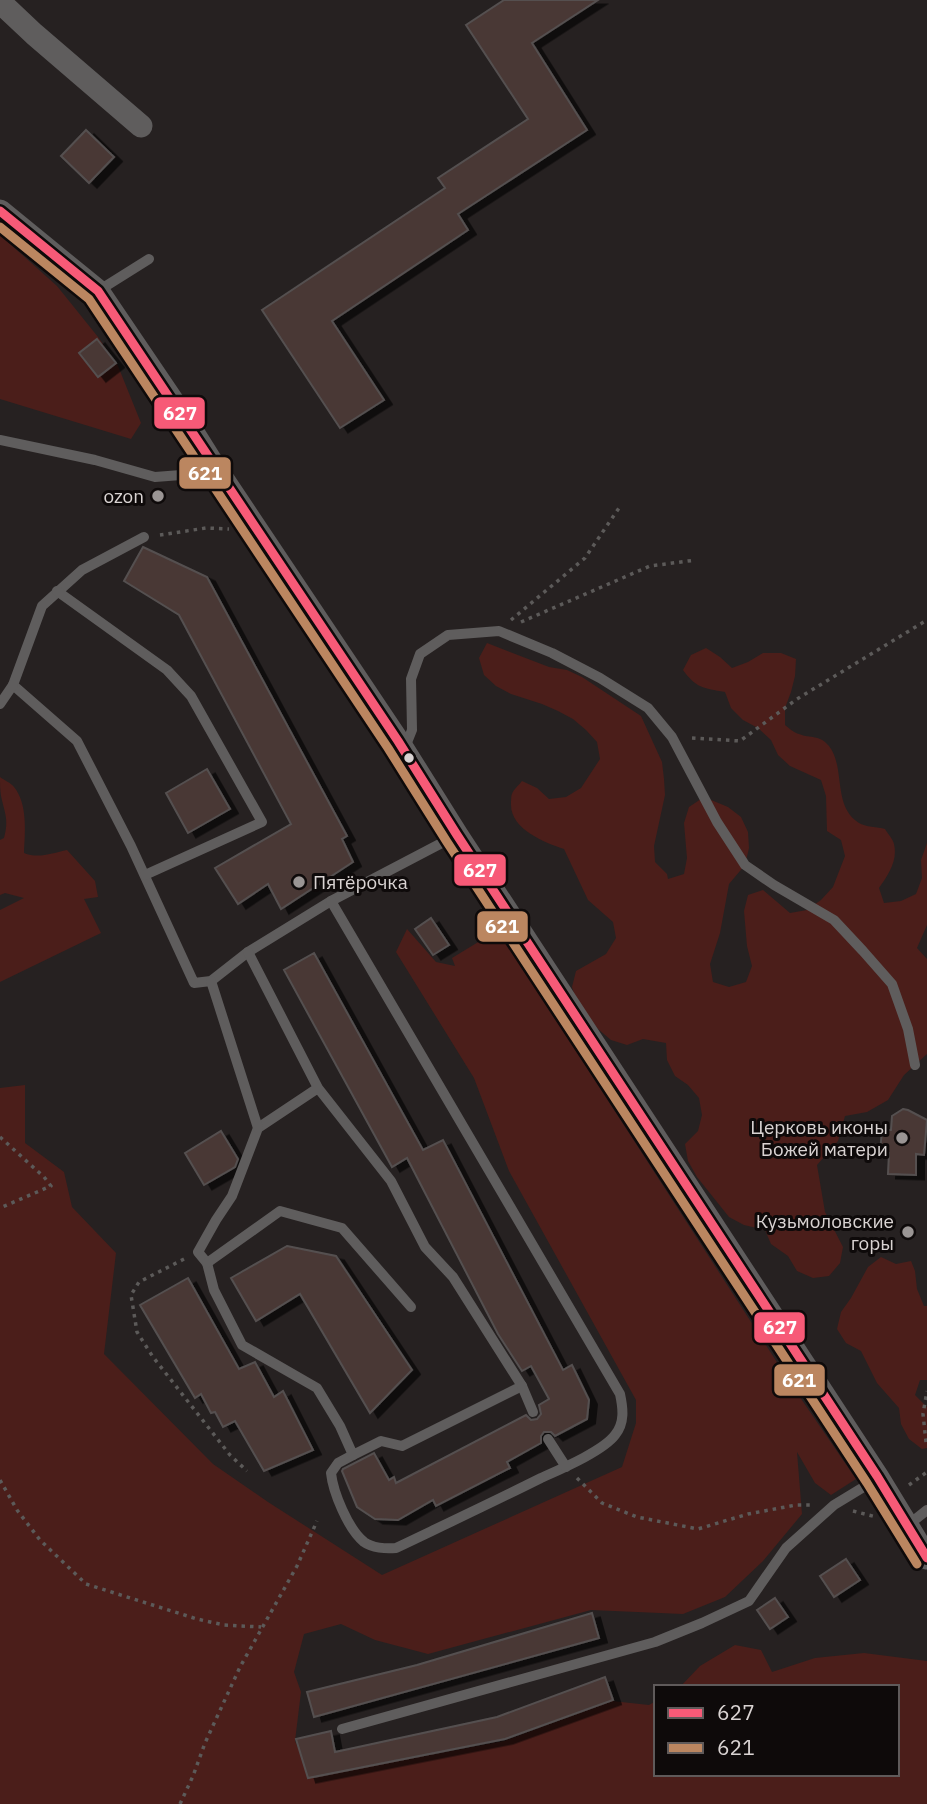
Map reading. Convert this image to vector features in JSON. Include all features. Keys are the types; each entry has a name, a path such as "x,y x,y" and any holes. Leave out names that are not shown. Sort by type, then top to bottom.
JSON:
{"street":[{"path":"0,2 141,126"},
{"path":"0,211 98,291 404,750 877,1476 927,1558"}],"lane":[{"path":"98,291 149,259"},
{"path":"0,440 95,460 155,477 206,473 216,469"},
{"path":"0,704 42,606 82,569 144,537"},
{"path":"57,591 167,670 191,696 262,822 145,875"},
{"path":"404,750 412,730 411,679 420,654 448,635 499,631 552,653 629,696 648,708 672,737 717,822 745,865 774,886 834,920 892,984 908,1029 915,1065"},
{"path":"7,689 77,741 145,875 194,983 211,981 248,952 331,901 457,835"},
{"path":"331,901 620,1394 622,1408 622,1422 609,1442 566,1467 396,1548 385,1549 365,1543 350,1525 332,1484 331,1473 338,1464 381,1441 402,1446 522,1386"},
{"path":"248,952 318,1088 391,1181 425,1247 453,1278 522,1386 533,1412"},
{"path":"211,981 258,1128"},
{"path":"318,1088 258,1128 232,1196 198,1252 207,1263 214,1290 242,1345 317,1388 340,1426 353,1455"},
{"path":"207,1263 280,1211 342,1228 411,1307"},
{"path":"548,1439 566,1467"},
{"path":"342,1729 655,1642 749,1601 786,1548 834,1505 877,1476"},
{"path":"907,1526 927,1510"}],"path":[{"path":"499,631 585,558 621,505"},
{"path":"144,537 205,528 257,530"},
{"path":"499,631 650,566 696,560"},
{"path":"672,737 740,741 797,699 927,620"},
{"path":"0,1137 51,1186 0,1208"},
{"path":"198,1252 139,1282 131,1295 137,1332 153,1357 230,1455 247,1471"},
{"path":"926,1442 923,1414 927,1391"},
{"path":"566,1467 602,1503 638,1517 698,1529 748,1514 796,1505 834,1505 862,1515 881,1517"},
{"path":"0,1480 17,1510 40,1541 86,1584 197,1619 224,1625 261,1627"},
{"path":"180,1804 240,1667 297,1566 317,1521"}],"shaded area":[{"path":"0,235 57,286 118,366 141,423 131,439 0,399"},
{"path":"487,643 582,677 641,716 662,762 665,795 654,846 655,862 667,874 668,879 684,874 687,858 684,823 689,807 704,797 728,807 741,817 748,832 749,848 745,865 729,884 720,933 710,964 713,982 729,987 746,982 752,966 744,911 748,895 763,890 790,913 807,910 833,887 845,856 841,840 827,831 826,796 821,780 790,766 778,755 771,740 731,708 725,692 696,684 683,670 691,655 706,648 732,668 763,653 781,653 796,659 795,676 785,708 785,725 797,733 818,738 829,746 837,765 845,807 851,816 859,823 885,829 893,840 893,862 879,888 884,903 901,901 916,894 922,878 921,860 927,843 927,925 917,948 927,959 927,1054 904,1075 888,1100 867,1112 845,1116 838,1141 817,1165 825,1212 843,1247 840,1263 829,1276 813,1278 797,1271 788,1256 771,1244 765,1230 744,1225 729,1217 697,1177 688,1161 685,1144 698,1131 702,1115 699,1098 688,1085 675,1076 667,1060 666,1043 643,1039 627,1045 611,1040 598,1029 577,1002 572,987 576,971 606,954 616,938 613,922 588,900 564,849 530,834 517,821 512,814 511,798 522,781 537,788 549,799 566,797 581,788 600,759 597,742 573,719 496,686 484,675 479,658"},
{"path":"0,777 14,787 22,802 25,819 24,853 40,855 67,850 95,881 98,897 84,899 101,933 0,982 0,910 24,898 5,893 0,895 0,840 4,838 6,822"},
{"path":"407,929 436,962 455,966 452,958 498,930 793,1387 856,1479 831,1495 815,1483 797,1452 802,1514 763,1561 725,1597 683,1614 591,1610 428,1654 375,1640 341,1624 304,1634 294,1672 301,1692 295,1741 311,1777 504,1741 612,1701 649,1705 654,1702 654,1776 899,1776 899,1685 682,1685 700,1666 735,1645 761,1650 772,1672 815,1658 864,1653 927,1661 927,1804 0,1804 0,1088 25,1085 25,1143 64,1172 72,1207 116,1253 104,1354 213,1464 382,1575 622,1467 636,1423 636,1400 509,1171 474,1078 396,952"},
{"path":"881,1257 896,1264 911,1261 917,1289 924,1306 927,1306 927,1380 920,1380 915,1395 927,1407 927,1448 922,1449 909,1439 901,1424 899,1408 877,1383 861,1351 846,1343 837,1329 841,1312 868,1267"}],"building":[{"path":"504,0 598,0 532,43 587,130 458,214 468,230 332,321 384,400 340,428 262,310 445,188 438,178 528,119 466,25"},
{"path":"86,130 114,157 89,183 61,156"},
{"path":"97,339 116,363 98,377 79,353"},
{"path":"143,547 207,577 347,836 342,839 353,862 281,909 268,884 238,904 215,868 291,824 179,615 124,581"},
{"path":"207,769 230,809 188,833 166,793"},
{"path":"431,918 449,945 433,955 415,929"},
{"path":"314,953 423,1150 443,1140 563,1370 572,1365 589,1400 587,1419 555,1436 551,1432 544,1432 541,1443 507,1462 510,1468 436,1506 433,1500 398,1520 375,1519 357,1507 343,1469 374,1453 389,1480 394,1477 396,1483 526,1415 531,1420 537,1419 541,1414 539,1405 549,1399 531,1366 522,1371 498,1334 407,1158 392,1167 284,970"},
{"path":"903,1109 927,1120 924,1155 916,1154 916,1175 888,1174 889,1153 880,1153 882,1130 891,1130 892,1116"},
{"path":"221,1131 238,1159 235,1167 204,1185 185,1153"},
{"path":"287,1246 336,1256 412,1370 370,1413 300,1294 256,1321 231,1278"},
{"path":"188,1278 239,1369 255,1362 274,1397 283,1391 313,1450 264,1471 235,1421 223,1427 215,1412 211,1413 201,1394 195,1398 140,1305"},
{"path":"846,1559 860,1580 834,1597 820,1576"},
{"path":"775,1598 788,1617 770,1629 757,1610"},
{"path":"592,1613 599,1638 314,1717 307,1692 417,1665"},
{"path":"605,1677 613,1700 505,1739 308,1778 296,1739 331,1731 335,1752 497,1717"}],"transit line":[{"name":"627","path":"0,211 98,291 398,741 877,1476 927,1558"},
{"name":"621","path":"0,227 89,299 388,748 867,1483 917,1564"}],"place":[{"name":"ozon","path":"158,496"},
{"name":"Пятёрочка","path":"299,882"},
{"name":"Церковь иконы Божей матери","path":"902,1138"},
{"name":"Кузьмоловские горы","path":"908,1232"}]}
